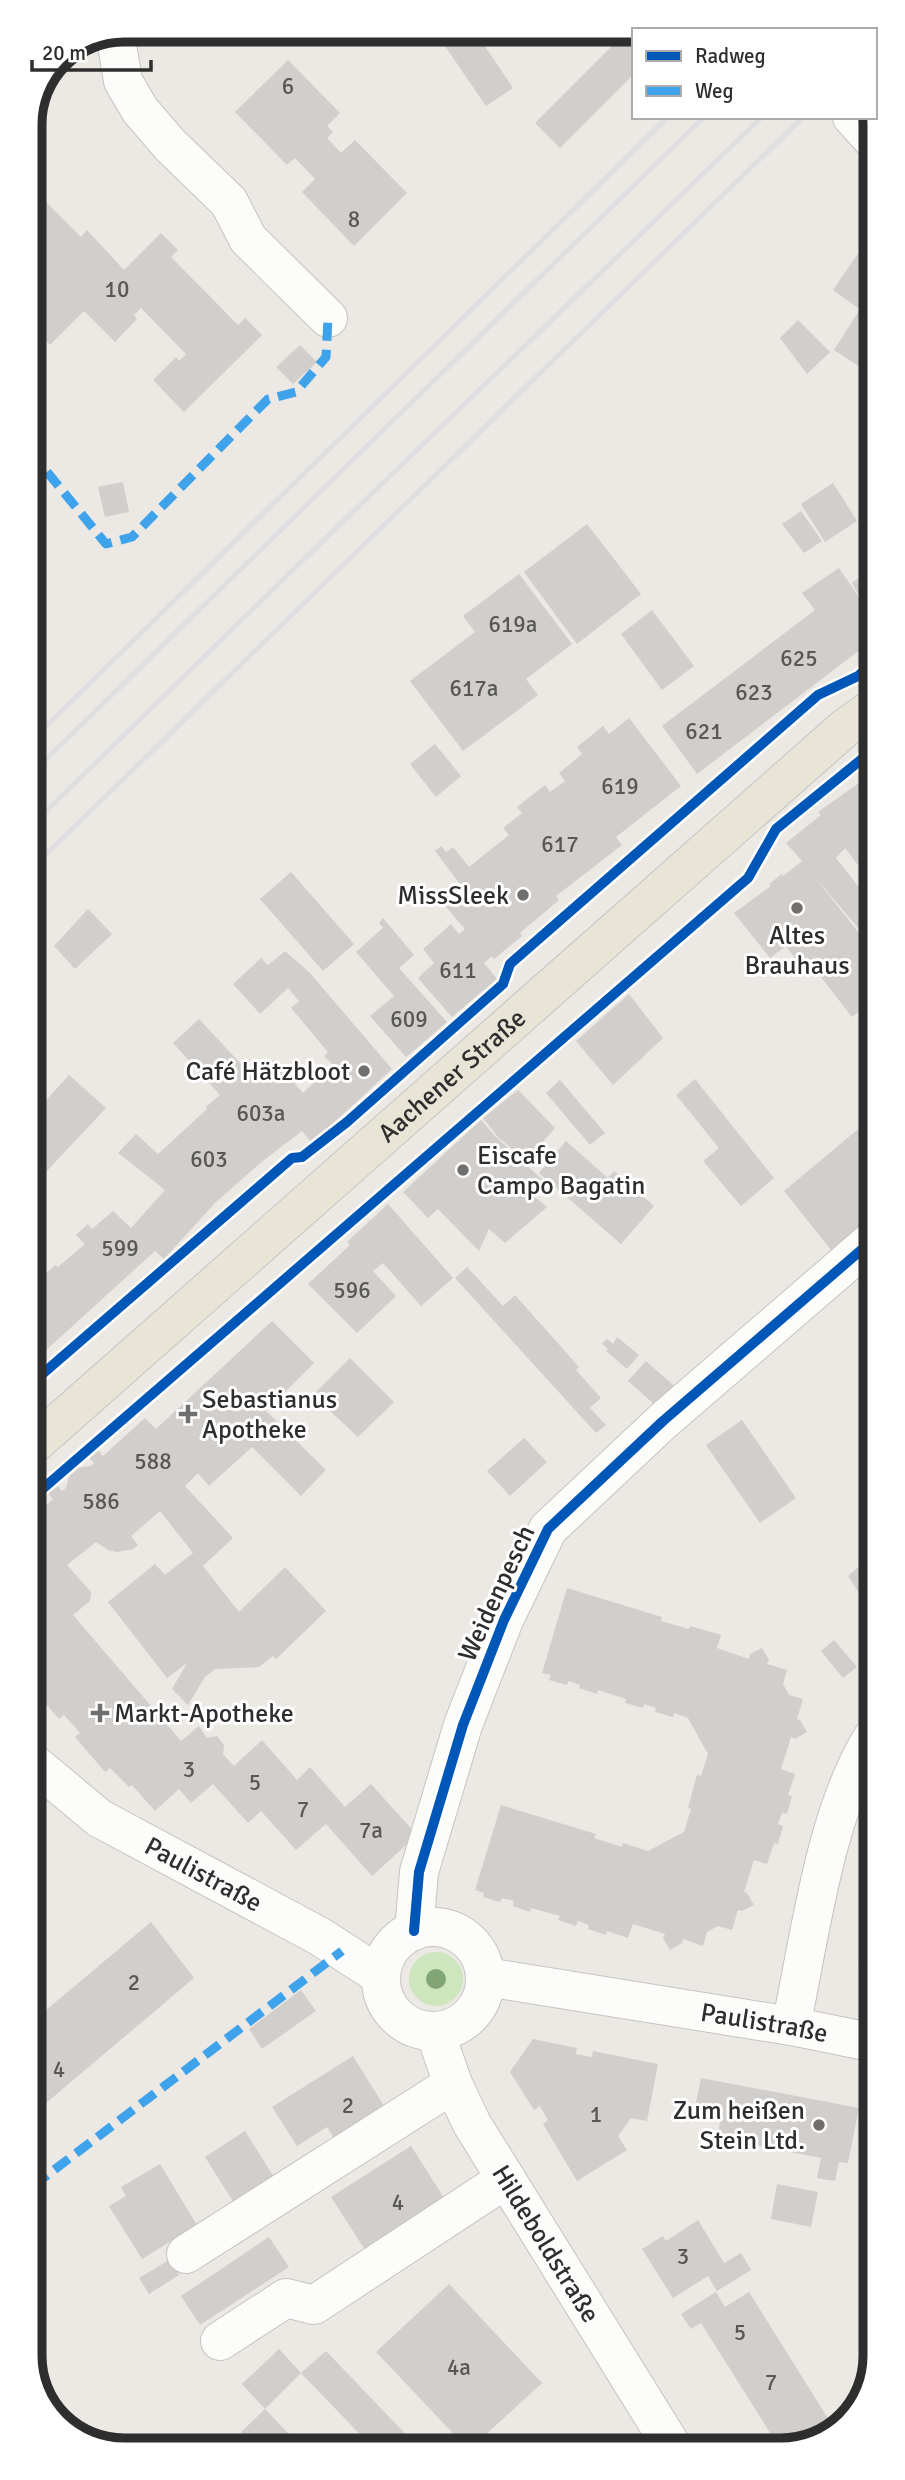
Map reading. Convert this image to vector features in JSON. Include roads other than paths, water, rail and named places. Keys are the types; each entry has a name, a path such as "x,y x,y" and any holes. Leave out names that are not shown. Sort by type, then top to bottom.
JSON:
{"main road":[{"name":"Aachener Straße","path":"42,1437 846,727 863,715"}],"street":[{"path":"117,43 123,81 140,110 170,145 229,202 248,239 328,318"},
{"name":"Weidenpesch","path":"414,1931 419,1872 463,1725 504,1620 548,1529 663,1421 863,1248"},
{"path":"791,2026 826,1860 845,1794 863,1754"},
{"name":"Paulistraße","path":"42,1770 99,1818 319,1936 381,1976"},
{"path":"430,1927 462,1935 474,1946 482,1960 486,1977 484,1993 477,2009 466,2021 451,2029 435,2032 402,2022 390,2009 383,1993 381,1976 384,1961 401,1938 414,1931 430,1927"},
{"name":"Paulistraße","path":"486,1977 791,2026 863,2041"},
{"name":"Hildeboldstraße","path":"435,2032 453,2084 472,2124 667,2438"},
{"path":"186,2254 453,2084"},
{"path":"220,2341 286,2298 314,2305 506,2179"}],"railway":[{"path":"42,730 666,119"},
{"path":"42,763 702,119"},
{"path":"42,815 760,119"},
{"path":"42,858 801,119"}],"place":[{"name":"MissSleek","path":"523,895"},
{"name":"Altes Brauhaus","path":"797,908"},
{"name":"Café Hätzbloot","path":"364,1071"},
{"name":"Eiscafe Campo Bagatin","path":"463,1170"},
{"name":"Sebastianus Apotheke","path":"188,1414"},
{"name":"Markt-Apotheke","path":"100,1713"},
{"name":"Zum heißen Stein Ltd.","path":"819,2125"}]}
